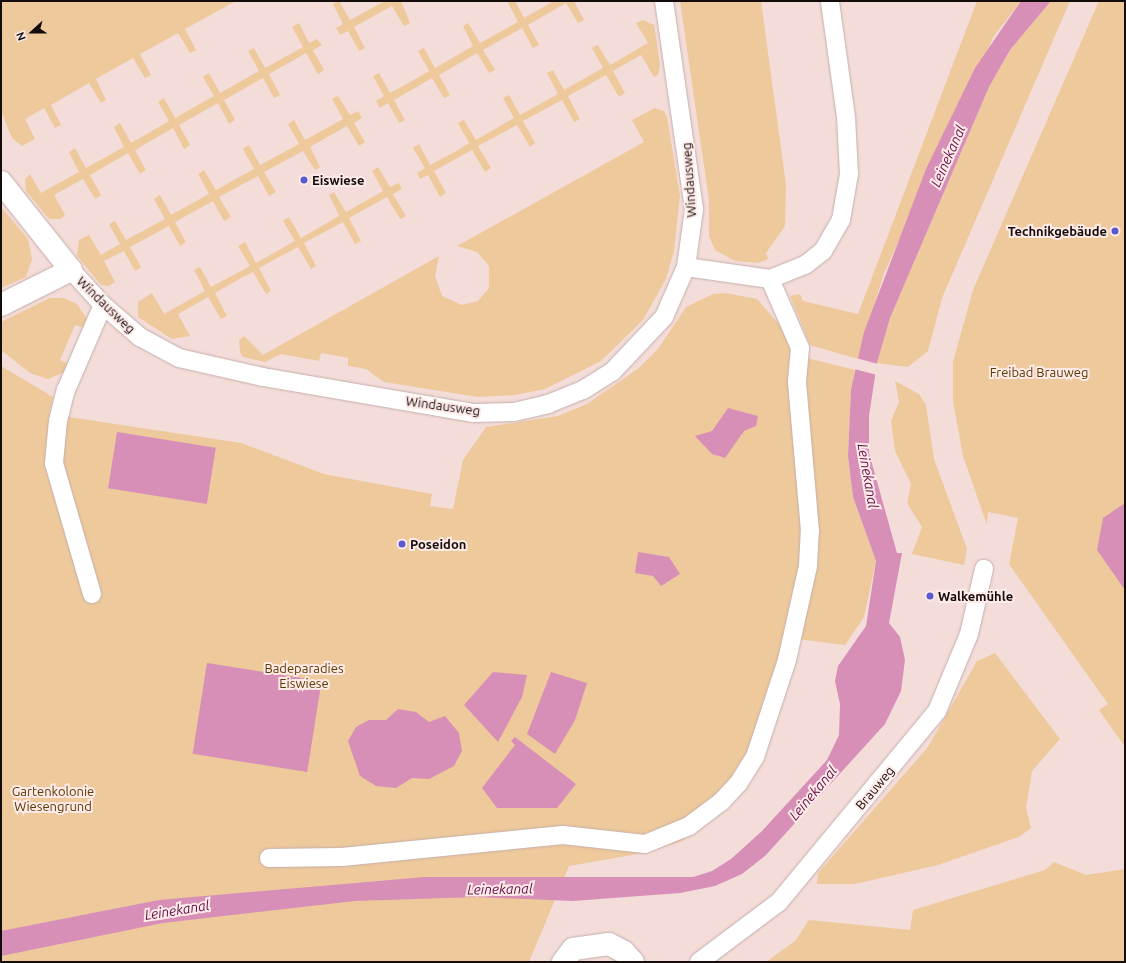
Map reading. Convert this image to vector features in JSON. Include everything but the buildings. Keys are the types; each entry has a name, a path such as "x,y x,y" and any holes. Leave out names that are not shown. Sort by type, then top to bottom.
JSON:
{"street":[{"name":"Windausweg","path":"1,182 71,270 1,305"},
{"path":"563,962 573,950 609,944 624,952 633,962"}],"lane":[{"name":"Windausweg","path":"71,270 103,305 140,337 179,358 263,377 452,409 514,412 548,404 583,390 612,372 664,317 686,267 694,210 664,1"},
{"path":"686,267 770,280 805,265 823,251 841,220 850,174 846,117 830,1"},
{"path":"269,858 342,857 563,836 645,844 689,826 721,802 738,784 755,757 787,660 808,566 810,531 797,382 800,348 770,280"},
{"path":"92,594 54,463 58,421 66,390 103,305"},
{"name":"Brauweg","path":"699,962 779,902 936,711 969,634 984,569"}],"green space":[{"path":"1,1 236,1 185,29 196,50 190,53 178,33 140,54 151,75 145,78 133,58 96,79 106,100 101,103 89,83 51,105 61,125 55,128 44,108 25,119 35,139 22,146 12,138 1,111"},
{"path":"339,1 350,20 385,1 401,1 410,23 404,26 392,6 354,27 365,48 359,51 348,31 340,35 336,28 343,24 333,4"},
{"path":"507,1 515,1 524,18 554,1 574,1 584,20 578,23 566,3 528,25 539,45 533,48 522,28 483,50 495,70 489,73 477,53 439,75 450,95 444,98 432,78 394,100 405,120 399,123 388,103 380,108 376,101 384,96 373,76 379,73 390,93 429,71 418,51 424,48 435,68 473,46 463,26 468,23 480,43 518,22"},
{"path":"680,1 761,1 786,185 785,226 766,253 768,259 758,263 735,261 715,250 709,236 709,200"},
{"path":"977,1 1021,1 994,36 884,273 858,359 810,345 790,296 800,294 803,301 858,314"},
{"path":"1051,1 1070,1 942,298 928,351 908,367 877,363 890,318 989,87 1010,50"},
{"name":"Freibad Brauweg","path":"1099,1 1125,1 1125,747 1099,710 1108,704 1009,564 1018,518 988,512 987,525 963,456 953,401 953,362 973,290"},
{"path":"643,20 654,25 660,65 658,75 654,77 641,55 613,71 625,93 619,97 606,75 568,96 580,119 574,122 562,100 523,121 535,143 530,147 517,125 478,146 491,168 485,172 472,150 434,171 446,193 440,197 428,175 420,179 417,173 425,168 413,148 419,144 430,165 460,149 469,143 458,123 464,120 476,140 514,118 503,98 509,95 520,115 558,94 547,73 553,70 564,90 603,68 592,48 598,45 610,65 648,43 636,23"},
{"path":"299,23 309,43 317,39 322,45 313,50 324,70 318,74 306,53 269,74 280,95 274,98 263,78 224,100 235,120 229,124 218,103 179,125 190,145 184,149 173,128 135,150 146,170 140,174 128,153 90,175 101,195 95,199 83,179 54,195 65,215 61,219 49,219 26,191 25,179 30,174 41,193 79,172 69,152 75,148 86,168 124,147 114,127 120,123 131,143 169,121 158,102 164,98 175,118 214,96 203,77 209,73 220,93 259,71 248,51 254,48 265,68 303,47 292,27"},
{"path":"338,96 350,115 358,111 362,118 354,123 365,142 359,146 347,126 310,147 320,167 315,170 303,151 264,172 276,192 269,196 258,176 219,197 231,217 224,221 213,201 175,222 186,242 180,246 169,226 130,247 141,267 135,271 124,251 104,261 115,282 109,286 101,285 77,256 79,240 89,235 101,255 120,244 109,224 115,221 126,240 165,219 154,199 160,195 171,215 209,194 198,174 204,170 216,190 254,169 243,149 249,145 260,165 299,144 288,124 294,120 305,140 343,119 332,99"},
{"path":"655,108 664,111 667,117 680,196 674,251 666,279 643,320 601,361 545,389 515,395 478,397 384,382 366,369 348,366 348,358 321,353 319,361 281,354 265,362 243,357 240,352 239,340 244,336 263,355 439,256 435,276 442,296 462,305 478,301 489,288 489,266 477,252 457,246 644,142 632,120"},
{"path":"378,167 390,187 399,183 402,189 393,194 406,216 400,219 387,197 349,218 361,241 355,244 343,222 304,243 316,266 311,269 298,247 259,268 271,291 266,294 253,272 243,277 215,293 227,316 221,319 208,297 178,314 190,336 172,339 138,317 138,302 152,293 164,314 205,291 194,270 200,267 211,287 250,266 238,246 245,242 256,263 295,241 283,221 289,217 301,238 339,216 329,195 334,192 346,212 383,191 372,171"},
{"path":"1,207 28,239 32,259 26,277 1,288"},
{"name":"Badeparadies Eiswiese","path":"726,293 757,299 785,331 792,343 787,378 801,383 807,358 855,370 851,389 848,456 853,497 876,561 864,617 845,645 797,639 760,759 713,819 682,841 649,852 569,866 529,962 1,962 1,366 53,397 49,414 241,443 324,474 432,494 430,506 453,509 463,460 486,427 558,416 587,404 639,368 658,349 686,307 713,294"},
{"path":"50,298 64,298 77,304 89,322 87,329 75,325 60,360 71,365 65,372 48,379 30,373 1,350 1,322"},
{"path":"895,381 919,394 926,405 934,459 967,549 964,565 912,554 922,527 907,503 911,484 895,451 891,421 899,402"},
{"path":"995,653 1060,739 1032,771 1026,808 1031,828 1019,837 938,865 855,884 817,884 818,873 928,747 977,661"},
{"path":"1054,862 1086,875 1125,869 1125,962 766,962 795,941 809,920 910,930 913,910 1045,870"}],"water":[{"name":"Leinekanal","path":"1021,1 1051,1 1010,50 989,87 890,318 877,363 869,416 869,453 897,553 902,553 889,623 900,637 905,660 901,691 885,724 765,856 742,874 715,886 680,893 573,901 476,897 355,901 163,923 1,956 1,931 159,900 425,877 693,877 712,871 731,859 761,832 827,760 839,735 840,704 835,681 838,666 866,626 876,561 853,497 848,456 851,389 864,332 926,169 975,68"},
{"path":"728,408 758,416 756,426 744,431 725,458 712,454 695,436 712,431"},
{"path":"117,432 216,448 207,504 108,488"},
{"path":"1125,503 1125,590 1097,550 1103,518"},
{"path":"638,552 669,557 680,574 661,586 653,576 635,573"},
{"path":"207,663 322,681 307,772 193,754"},
{"path":"493,672 527,675 522,697 498,742 464,705"},
{"path":"551,672 587,683 575,720 555,754 527,734"},
{"path":"398,709 416,712 429,722 445,716 459,733 462,751 454,766 429,779 412,778 396,788 376,786 360,776 348,741 356,727 369,720 386,720"},
{"path":"515,737 576,784 557,808 497,808 482,788 515,745 511,741"}],"pier":[{"path":"856,358 879,364 876,375 853,369"}],"place":[{"name":"Eiswiese","path":"304,180"},
{"name":"Technikgebäude","path":"1115,231"},
{"name":"Poseidon","path":"402,544"},
{"name":"Walkemühle","path":"930,596"}],"park label":[{"name":"Gartenkolonie Wiesengrund","path":"53,800"}]}
